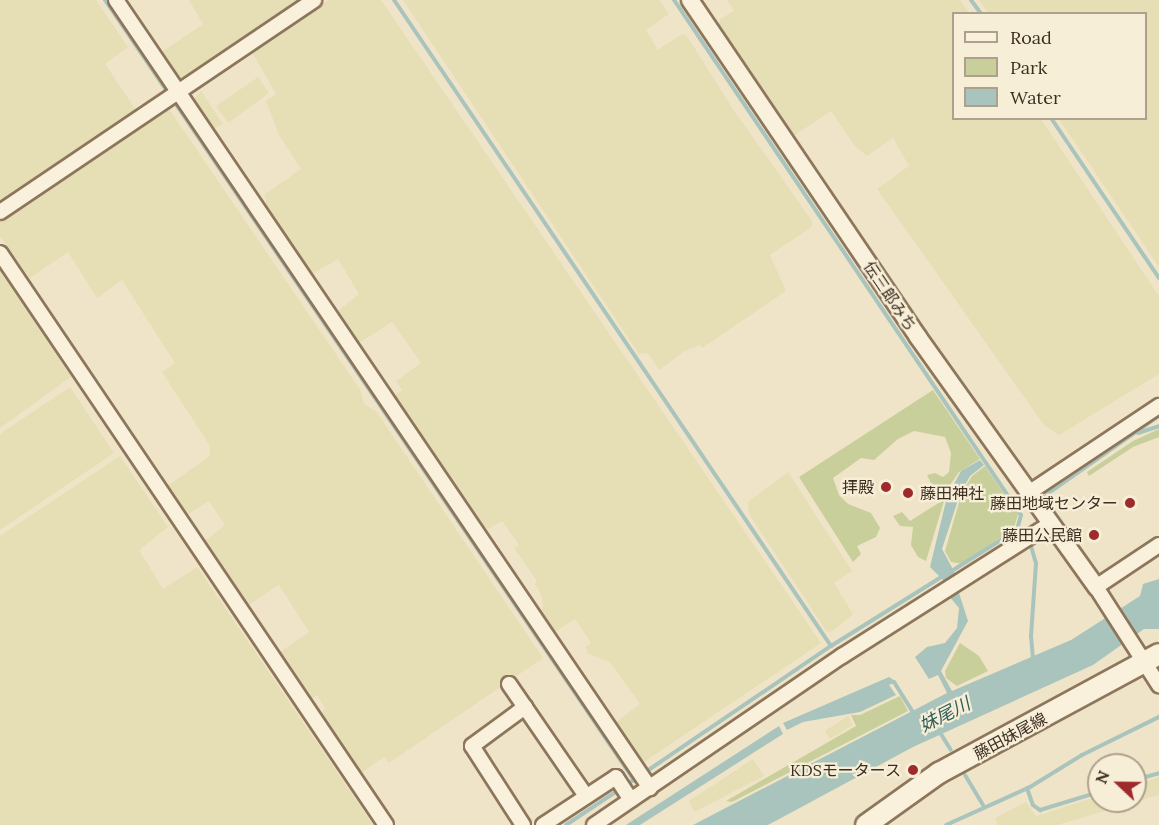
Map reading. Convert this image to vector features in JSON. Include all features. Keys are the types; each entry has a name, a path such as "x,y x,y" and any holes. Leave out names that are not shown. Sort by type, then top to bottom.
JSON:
{"main road":[{"name":"藤田妹尾線","path":"866,825 939,773 1146,654"}],"street":[{"path":"116,0 173,95 644,779"},
{"path":"0,212 314,0"},
{"name":"伝三郎みち","path":"690,0 1027,494 1096,587"},
{"path":"0,253 386,825"},
{"path":"1027,494 1159,406"},
{"path":"594,825 625,792 644,779 1050,524"},
{"path":"1159,545 1096,587 1146,654 1159,685"},
{"path":"509,684 586,796"},
{"path":"523,825 472,746 525,707"},
{"path":"543,825 616,777 625,792"}],"shaded area":[{"path":"0,0 96,0 128,47 105,64 136,110 5,201 0,199"},
{"path":"189,0 305,0 181,82 159,54 203,24"},
{"path":"329,0 381,0 821,643 644,762 637,761 612,725 640,704 610,662 589,654 585,647 591,643 575,619 552,634 538,615 543,608 542,596 535,584 537,581 514,548 519,545 502,521 488,529 477,523 436,464 436,456 427,451 394,402 394,396 402,390 396,381 421,363 392,322 359,343 350,337 334,314 359,294 338,259 314,273 303,266 266,204 265,194 301,169 279,135 266,101 276,94 252,52"},
{"path":"403,0 660,0 669,14 646,30 658,50 682,34 687,36 733,109 812,221 812,227 770,255 786,291 702,348 700,345 685,351 659,370 648,353 639,354"},
{"path":"727,0 960,0 968,12 952,12 952,120 1042,120 1159,296 1159,374 1059,435 1044,425 877,189 909,166 893,138 867,156 855,146 831,111 792,137 718,28 720,19 734,11"},
{"path":"979,0 1159,0 1159,267 1060,120 1147,120 1147,12 987,12"},
{"path":"258,77 269,93 228,123 216,106"},
{"path":"201,91 223,124 212,130 192,101"},
{"path":"167,106 361,391 364,404 376,411 543,658 389,763 384,757 358,775 320,717 325,708 317,695 311,699 301,689 281,658 280,652 309,632 279,585 247,606 204,542 225,525 209,501 185,516 166,487 210,456 210,446 162,372 175,363 122,280 97,298 68,252 30,278 0,236 0,219"},
{"path":"0,271 71,377 0,428"},
{"path":"70,387 114,453 0,530 0,434"},
{"path":"120,456 168,527 139,550 163,589 197,567 373,825 0,825 0,536"},
{"path":"788,472 852,571 834,583 853,614 833,631 827,632 749,514 748,502"},
{"path":"848,716 853,725 830,739 825,731"},
{"path":"753,759 764,776 694,812 689,801"},
{"path":"1159,777 1159,795 1147,799 1147,781"},
{"path":"1087,800 1087,813 1098,813 1057,825 998,825 995,818 1026,802 1036,816"}],"green space":[{"path":"933,390 980,459 959,472 948,488 926,561 918,557 911,545 913,527 900,526 893,516 902,512 910,521 940,502 927,475 935,473 943,477 949,472 951,453 945,437 914,431 898,439 874,460 861,458 833,478 839,495 848,504 871,513 880,528 876,537 857,546 861,554 853,562 799,477"},
{"path":"1159,429 1159,437 1133,447 1089,476 1087,472 1133,441"},
{"path":"985,466 1018,514 1014,528 963,564 951,562 945,551 962,492 972,476"},
{"path":"960,643 979,656 988,671 957,686 946,678 945,671"},
{"path":"900,696 908,711 732,802 726,801 856,726 851,715 860,715"}],"water":[{"path":"980,460 984,465 970,476 960,494 942,549 956,575 945,582 930,567 947,497 961,471"},
{"name":"妹尾川","path":"1159,579 1159,629 1144,629 1093,665 913,747 768,825 693,825 947,693 938,675 929,679 915,657 927,647 945,643 957,628 959,608 948,595 958,590 968,621 941,671 952,691 1071,640 1140,596 1143,584"},
{"path":"889,677 897,682 889,685 896,695 860,712 803,722 787,730 783,723"},
{"path":"779,726 783,734 640,825 626,825"}],"waterway":[{"path":"105,0 169,94"},
{"path":"394,0 831,646"},
{"path":"674,0 1021,515 1017,530 950,572"},
{"path":"971,0 980,12"},
{"path":"173,100 634,780"},
{"path":"1052,120 1159,278"},
{"path":"1047,494 1159,416"},
{"path":"1138,433 1159,426"},
{"path":"1031,546 1036,563 1031,636 1033,661"},
{"path":"644,773 831,646 943,576"},
{"path":"894,682 915,716"},
{"path":"946,825 1030,787 1082,755 1159,717"},
{"path":"939,731 951,750"},
{"path":"1147,776 1159,773"},
{"path":"965,775 983,805"},
{"path":"566,825 638,777"},
{"path":"1027,788 1033,805 1040,810 1087,796"}],"place":[{"name":"拝殿","path":"886,487"},
{"name":"藤田神社","path":"908,493"},
{"name":"藤田地域センター","path":"1130,503"},
{"name":"藤田公民館","path":"1094,535"},
{"name":"KDSモータース","path":"913,770"}]}
